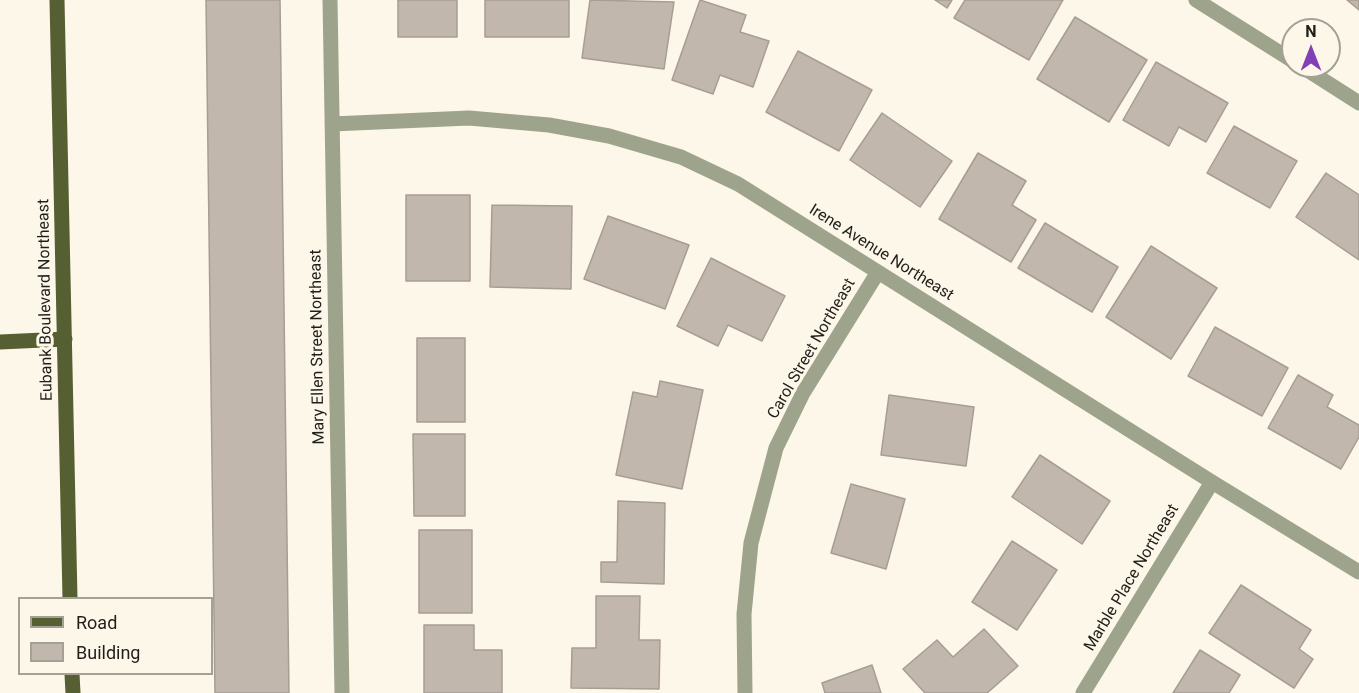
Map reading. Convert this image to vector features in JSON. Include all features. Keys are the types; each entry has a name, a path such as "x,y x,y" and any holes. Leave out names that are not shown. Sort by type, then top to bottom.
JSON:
{"main road":[{"name":"Eubank Boulevard Northeast","path":"57,0 70,597"},
{"path":"0,342 64,339"},
{"path":"72,675 73,693"}],"street":[{"name":"Mary Ellen Street Northeast","path":"330,0 342,693"},
{"path":"1196,0 1281,53"},
{"path":"1320,78 1359,102"},
{"name":"Irene Avenue Northeast","path":"332,124 469,118 549,125 609,136 681,157 738,184 1359,572"},
{"name":"Carol Street Northeast","path":"745,693 744,614 751,543 776,448 803,393 878,272"},
{"name":"Marble Place Northeast","path":"1083,693 1212,482"}],"building":[{"path":"206,0 280,0 289,693 215,693"},
{"path":"398,0 457,0 457,37 398,37"},
{"path":"485,0 569,0 569,37 485,37"},
{"path":"590,0 674,2 664,69 582,58"},
{"path":"700,0 746,15 740,32 769,41 753,87 720,75 713,94 672,80"},
{"path":"935,0 952,0 947,8"},
{"path":"965,0 1063,0 1029,60 954,18"},
{"path":"1347,0 1359,0 1359,10"},
{"path":"1075,17 1147,60 1109,122 1037,79"},
{"path":"798,51 872,90 839,151 766,112"},
{"path":"1156,62 1228,103 1206,142 1179,127 1169,146 1123,120"},
{"path":"882,113 952,161 920,207 850,160"},
{"path":"1234,126 1297,161 1270,208 1207,173"},
{"path":"978,153 1026,181 1012,205 1036,220 1011,262 939,219"},
{"path":"1326,173 1359,195 1359,260 1296,217"},
{"path":"406,195 470,195 470,281 406,281"},
{"path":"492,205 572,206 571,289 490,287"},
{"path":"608,216 689,245 665,309 584,279"},
{"path":"1045,223 1118,267 1092,312 1018,268"},
{"path":"1151,246 1217,288 1171,359 1106,317"},
{"path":"711,258 785,296 762,341 728,325 718,346 677,326"},
{"path":"1215,327 1288,368 1262,416 1188,376"},
{"path":"417,338 465,338 465,422 417,422"},
{"path":"1298,375 1333,395 1327,407 1359,425 1359,437 1341,469 1268,428"},
{"path":"660,381 703,390 682,489 616,475 633,392 657,397"},
{"path":"889,395 974,407 966,466 881,455"},
{"path":"413,434 465,434 465,516 414,516"},
{"path":"1040,455 1110,501 1082,544 1012,497"},
{"path":"851,484 905,499 886,569 831,553"},
{"path":"618,501 665,503 664,584 601,582 601,562 617,562"},
{"path":"419,530 472,530 472,613 419,613"},
{"path":"1012,541 1057,570 1017,630 972,602"},
{"path":"1241,585 1311,630 1299,649 1313,659 1294,688 1209,633"},
{"path":"596,596 640,596 639,640 660,640 659,689 571,688 572,648 596,648"},
{"path":"424,625 474,625 474,650 502,650 502,693 424,693"},
{"path":"984,629 1018,666 987,693 925,693 903,669 937,640 953,657"},
{"path":"1200,650 1240,675 1229,693 1173,693"},
{"path":"872,665 881,693 825,693 822,683"}]}
